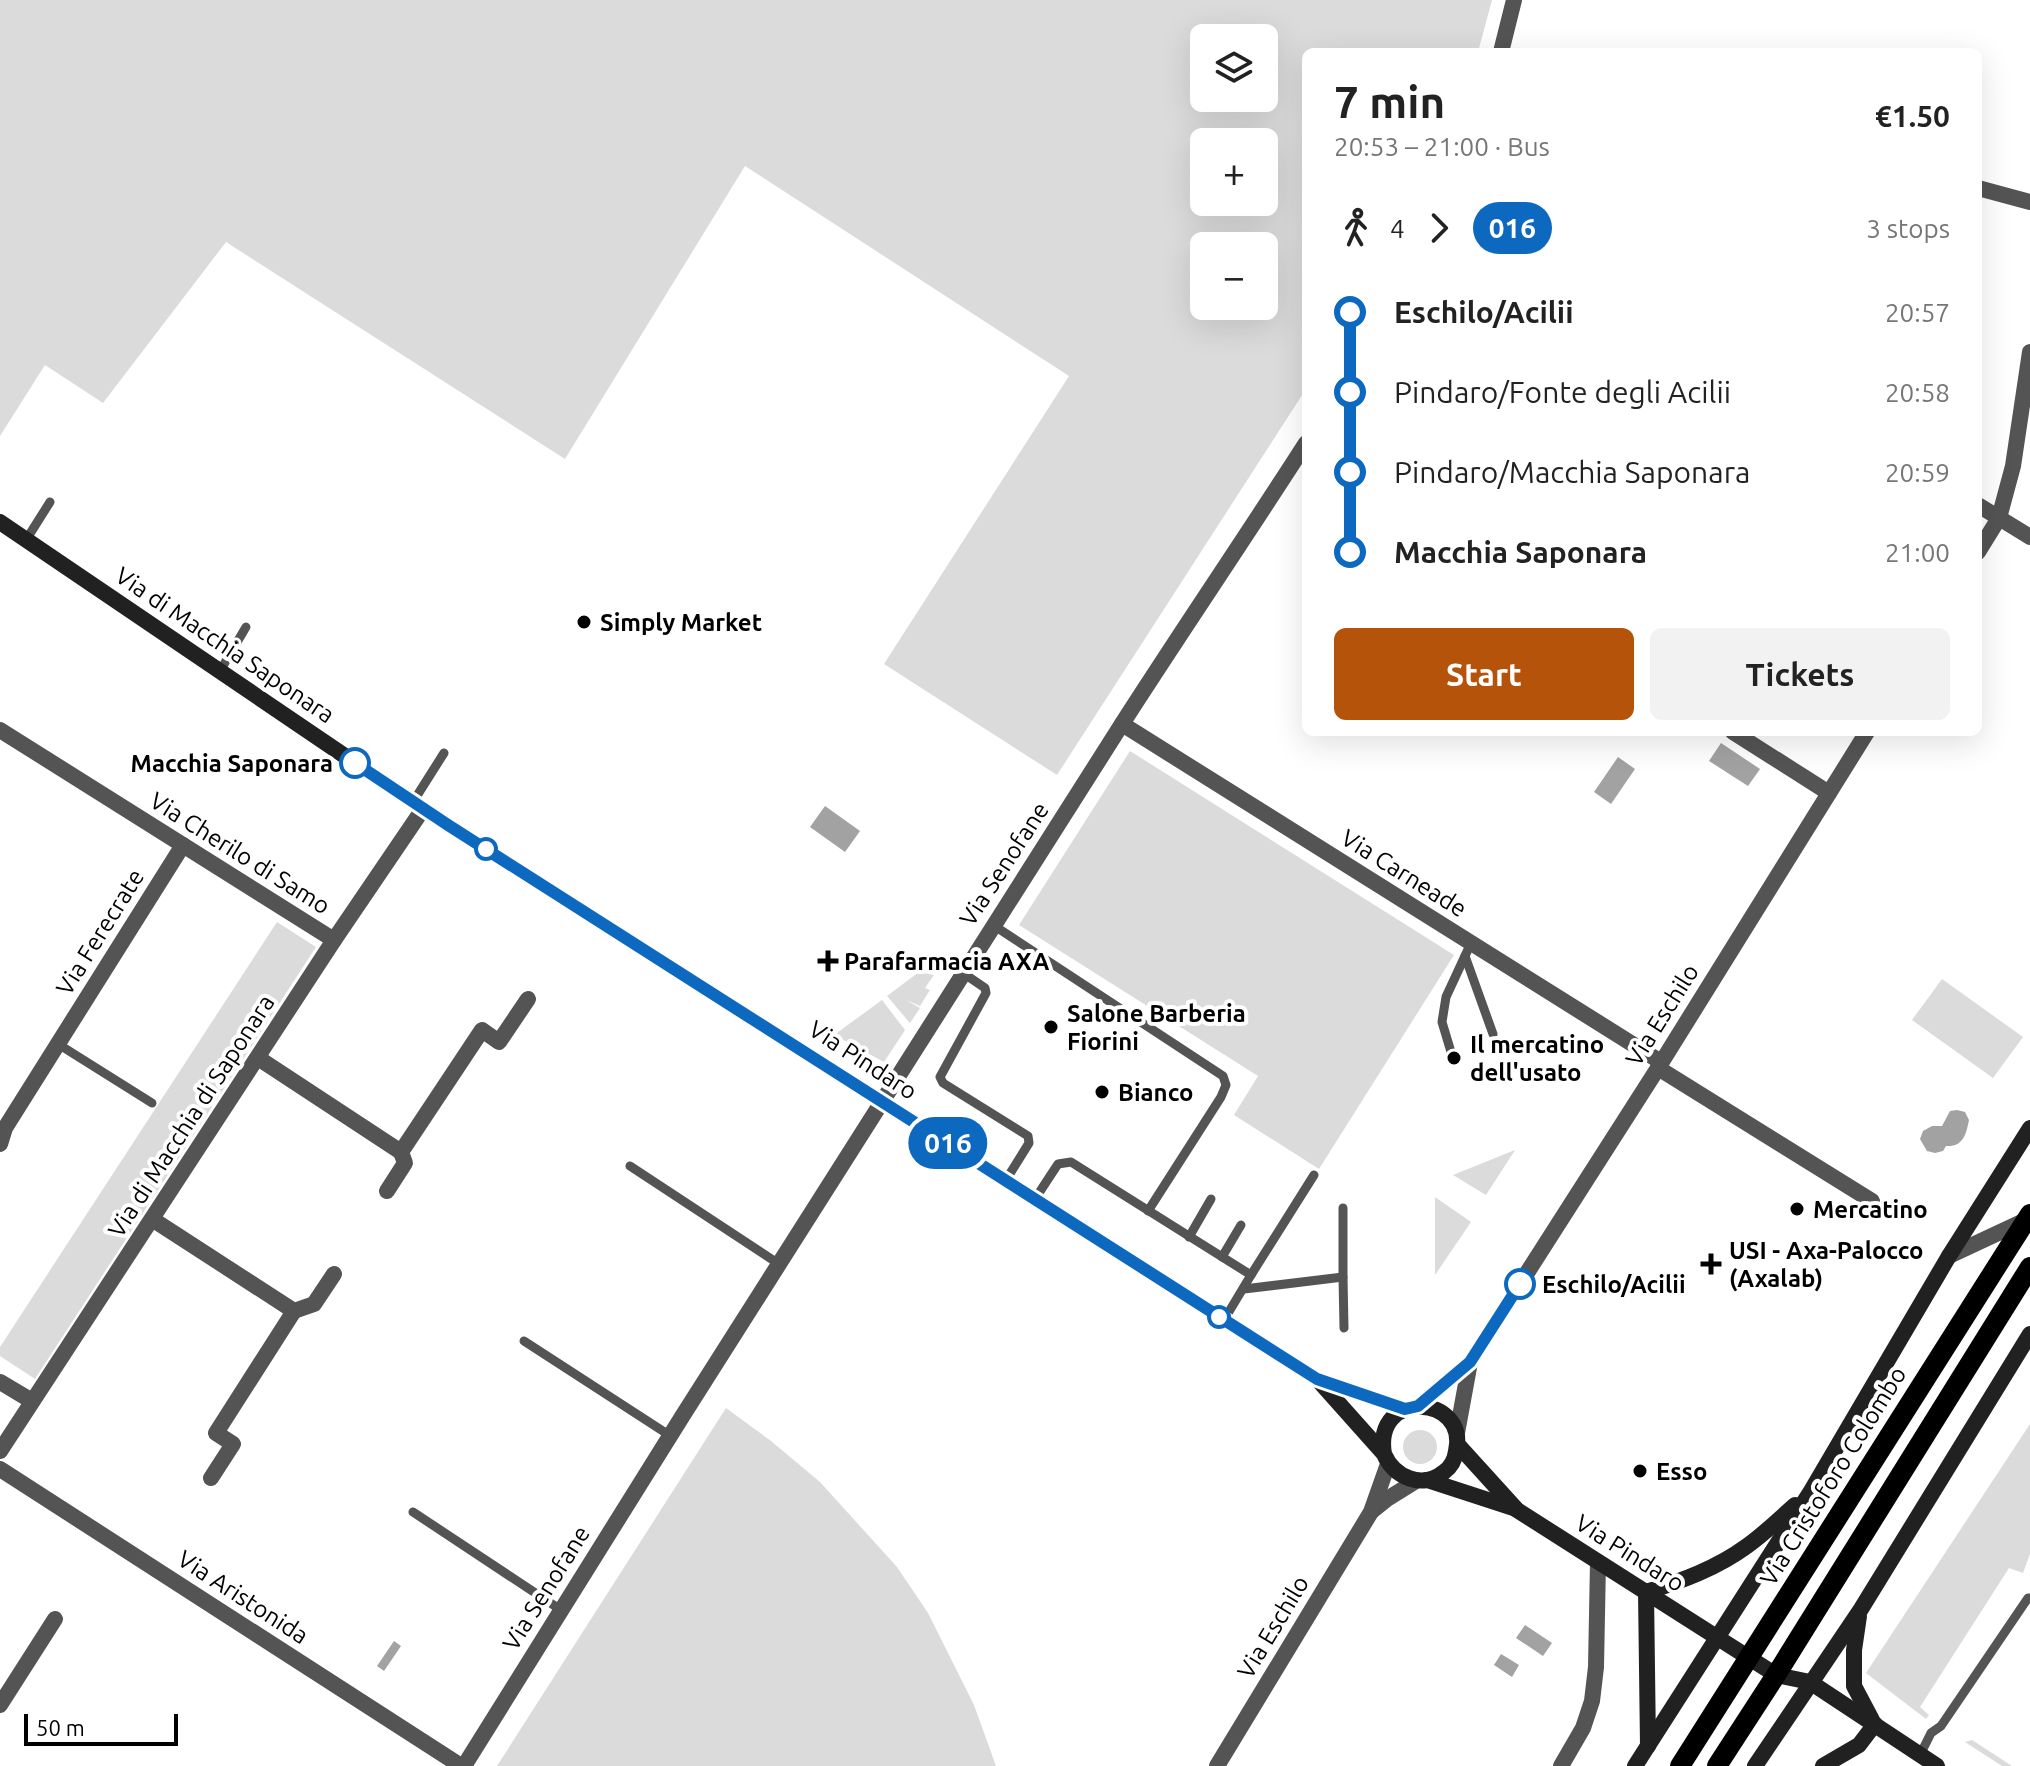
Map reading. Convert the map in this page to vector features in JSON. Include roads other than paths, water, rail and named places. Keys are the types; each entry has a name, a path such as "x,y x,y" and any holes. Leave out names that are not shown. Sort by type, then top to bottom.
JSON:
{"main road":[{"name":"Via Cristoforo Colombo","path":"1680,1766 2028,1217"},
{"path":"1717,1766 2030,1267"}],"street":[{"path":"1502,48 1514,0"},
{"path":"1982,189 2030,202"},
{"path":"1982,546 1999,518 2022,457 2030,352"},
{"name":"Via Senofane","path":"462,1766 993,925 1302,454"},
{"path":"1982,507 2030,537"},
{"name":"Via di Macchia Saponara","path":"0,522 418,805"},
{"name":"Via Carneade","path":"1122,724 1468,949 1659,1065 1872,1201"},
{"name":"Via Cherilo di Samo","path":"0,730 334,940"},
{"path":"1739,736 1829,793"},
{"name":"Via Eschilo","path":"1470,1362 1865,736"},
{"name":"Via di Macchia di Saponara","path":"0,1451 258,1058 418,805"},
{"name":"Via Pindaro","path":"418,805 1317,1379"},
{"name":"Via Ferecrate","path":"0,1144 5,1128 183,845"},
{"path":"401,1152 482,1030 499,1042 528,999"},
{"path":"258,1058 401,1152 405,1163 387,1191"},
{"name":"Via Cristoforo Colombo","path":"1635,1766 1811,1491 1949,1256 2030,1128"},
{"path":"1949,1256 2028,1217"},
{"path":"152,1219 294,1311"},
{"path":"211,1478 233,1444 216,1433 294,1311 314,1304 334,1274"},
{"path":"1755,1766 1861,1609 2030,1334"},
{"path":"1371,1512 1386,1459 1382,1444 1388,1424 1395,1415 1411,1407 1470,1362"},
{"path":"1371,1512 1387,1499 1422,1480 1436,1478 1450,1467 1455,1456 1470,1362"},
{"path":"1317,1379 1411,1407 1431,1407 1442,1413 1451,1422 1457,1439 1517,1510"},
{"path":"1317,1379 1396,1472 1405,1478 1422,1480 1517,1510"},
{"path":"0,1382 32,1401"},
{"name":"Via Aristonida","path":"0,1469 462,1766"},
{"name":"Via Cristoforo Colombo","path":"1646,1592 1721,1563 1749,1545 1811,1491"},
{"name":"Via Pindaro","path":"1517,1510 1776,1675"},
{"name":"Via Eschilo","path":"1217,1766 1371,1512"},
{"path":"1561,1766 1583,1728 1592,1701 1596,1667 1598,1562"},
{"path":"1646,1592 1648,1746"},
{"path":"1861,1609 1854,1650 1854,1686 1875,1724"},
{"path":"0,1705 55,1619"},
{"path":"1776,1675 1810,1682 1937,1766"},
{"path":"1823,1766 1859,1745 1875,1724"}],"lane":[{"path":"26,540 50,502"},
{"path":"220,671 246,627"},
{"path":"418,805 444,753"},
{"path":"993,925 1223,1076 1226,1085 1221,1097 1148,1211"},
{"path":"1468,949 1493,1034"},
{"path":"1451,1052 1442,1022 1446,997 1468,949"},
{"path":"963,973 985,988 986,993 940,1077 943,1083 1028,1136 1029,1143 1006,1180"},
{"path":"58,1044 152,1103"},
{"path":"1035,1199 1058,1164 1071,1162 1251,1275"},
{"path":"630,1166 779,1264"},
{"path":"1224,1320 1314,1175"},
{"path":"1189,1237 1211,1199"},
{"path":"1343,1208 1344,1328"},
{"path":"1222,1257 1241,1225"},
{"path":"1244,1289 1343,1277"},
{"path":"524,1341 669,1435"},
{"path":"413,1512 561,1610"},
{"path":"1920,1755 1931,1733 1941,1726 2030,1598"}],"place":[{"name":"Simply Market","path":"584,622"},
{"name":"Macchia Saponara","path":"355,763"},
{"name":"Parafarmacia AXA","path":"828,961"},
{"name":"Salone Barberia Fiorini","path":"1051,1027"},
{"name":"Il mercatino dell'usato","path":"1454,1058"},
{"name":"Bianco","path":"1102,1092"},
{"name":"Mercatino","path":"1797,1209"},
{"name":"USI - Axa-Palocco (Axalab)","path":"1711,1264"},
{"name":"Eschilo/Acilii","path":"1520,1284"},
{"name":"Esso","path":"1640,1471"}]}
